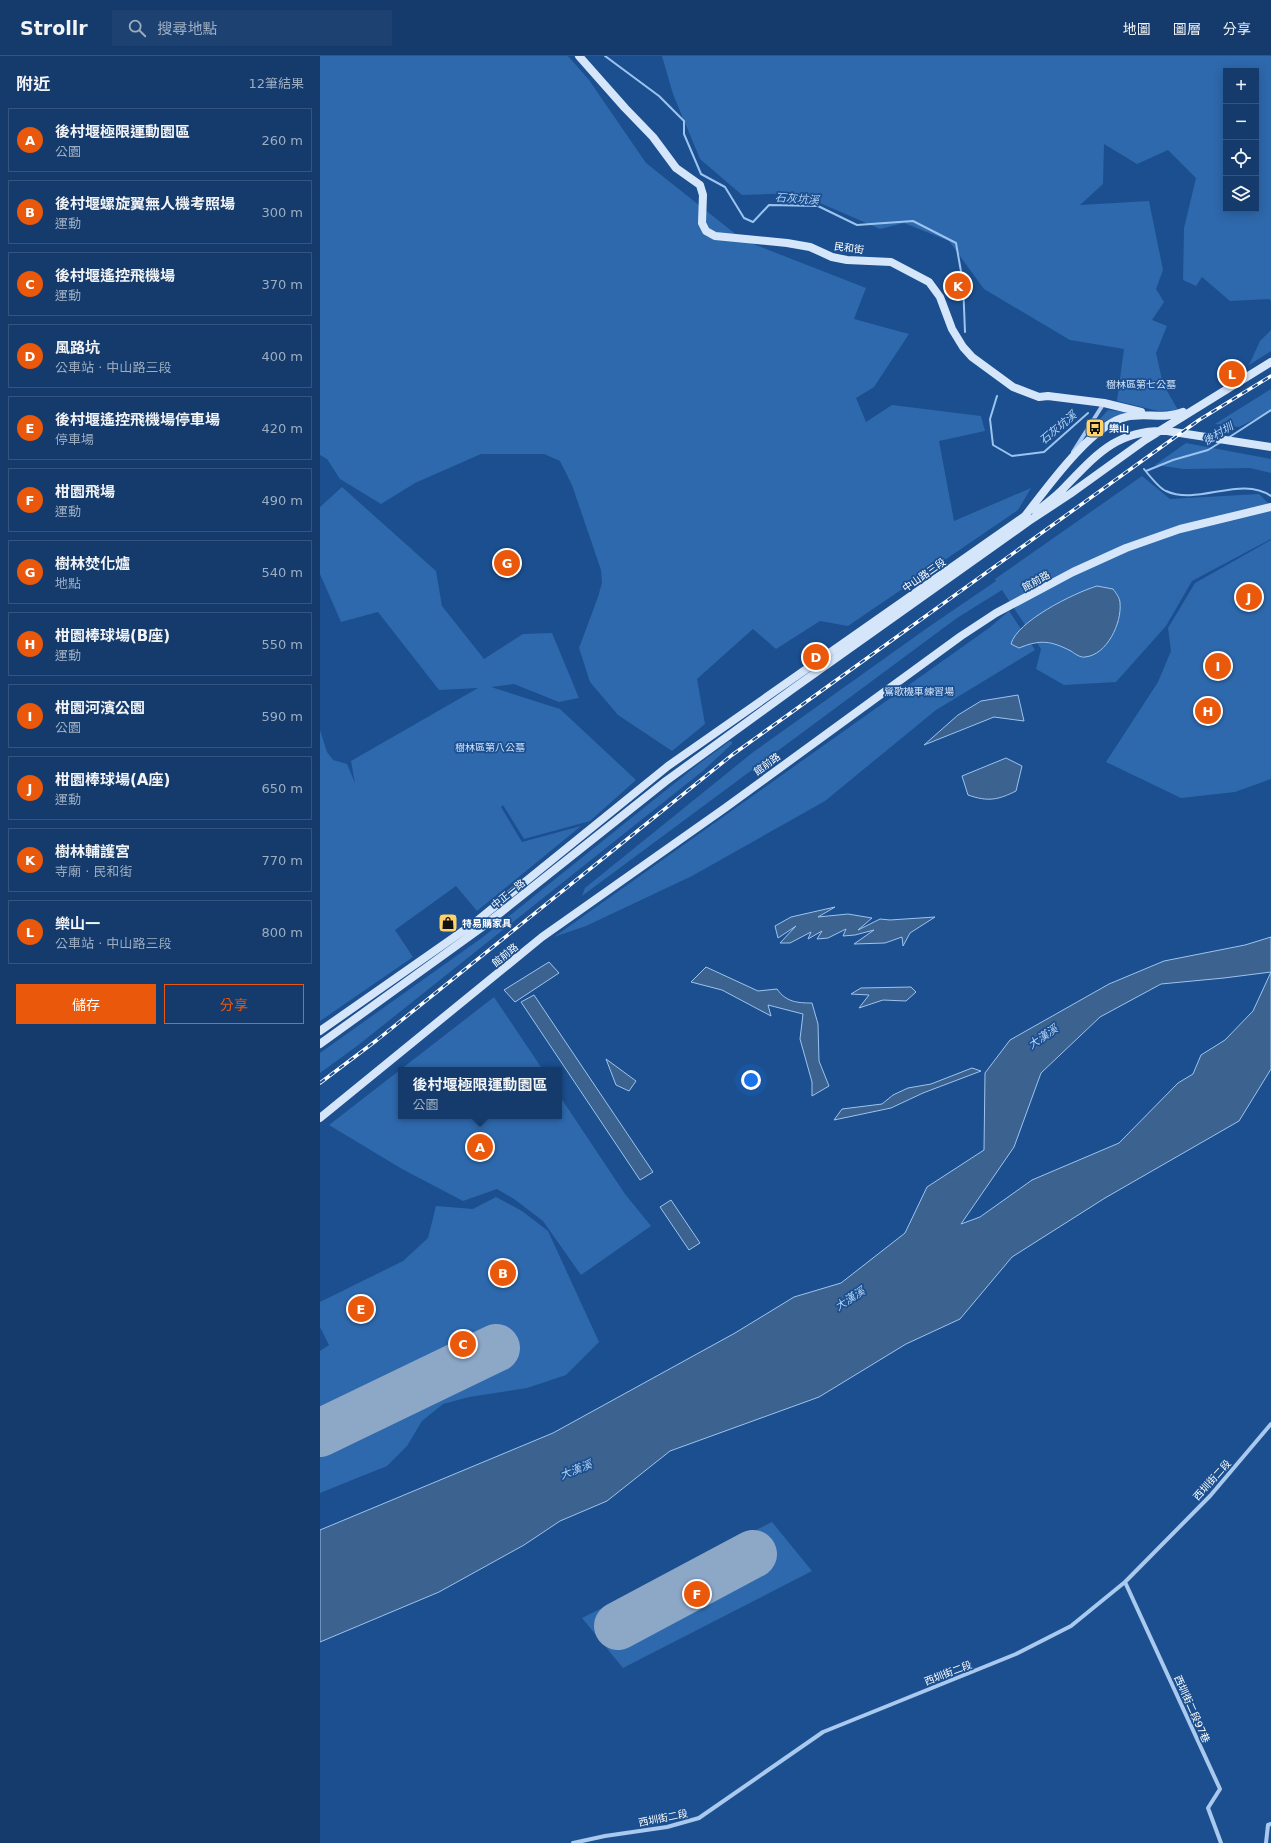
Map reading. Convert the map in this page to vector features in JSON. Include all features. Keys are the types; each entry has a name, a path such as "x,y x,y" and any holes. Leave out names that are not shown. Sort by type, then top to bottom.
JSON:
{"main road":[{"name":"民和街","path":"579,56 653,137 676,168 700,185 703,195 702,223 706,232 715,236 794,244 810,248 832,257 891,262 929,282 940,298 952,329 963,348 1013,387 1039,397 1048,396 1104,403 1155,416"},
{"name":"中山路三段","path":"649,780 1028,517 1070,494 1145,440 1271,362"},
{"name":"中山路三段","path":"666,781 1028,517 1067,461 1114,421 1132,416 1174,416 1206,403"},
{"path":"1028,517 1063,489 1095,456 1121,439 1135,433 1152,430 1167,431 1271,447"},
{"name":"館前路","path":"320,1118 542,937 725,808 961,636 996,613 1073,572 1126,548 1180,529 1271,507"},
{"name":"中正一路","path":"320,1031 473,924 649,780"},
{"name":"中正一路","path":"320,1044 485,925 666,781"}],"street":[{"path":"1067,461 1104,403"},
{"name":"西圳街二段","path":"573,1843 605,1836 667,1827 699,1818 823,1732 1016,1654 1071,1626 1125,1582 1210,1496 1271,1424"},
{"name":"西圳街二段97巷","path":"1125,1582 1220,1789 1208,1808 1221,1843"},
{"path":"1266,1843 1268,1825 1271,1824"}],"green space":[{"path":"320,56 568,56 589,80 646,163 743,240 866,288 854,319 909,334 874,387 856,398 866,422 892,405 981,416 985,431 939,441 954,521 1031,488 1018,510 848,626 820,621 776,649 753,629 697,679 705,724 672,751 618,715 590,682 579,648 602,583 601,570 572,485 560,461 544,454 481,454 415,483 381,504 340,479 327,459 320,455"},
{"name":"樹林區第七公墓","path":"662,56 1271,56 1271,301 1269,299 1230,301 1202,277 1196,286 1183,280 1184,228 1196,178 1168,150 1137,164 1104,144 1103,184 1080,205 1149,201 1163,270 1156,289 1164,302 1152,320 1167,326 1156,353 1163,384 1178,410 1158,411 1117,401 1124,349 1070,340 984,289 949,241 904,223 880,229 797,193 742,195 700,159 673,94"},
{"path":"1271,330 1271,351 1249,365 1260,341"},
{"path":"1271,389 1271,411 1239,427 1215,424"},
{"path":"1108,410 1127,412 1105,421 1087,439 1099,420"},
{"path":"1186,443 1271,459 1271,473 1250,468 1184,469 1155,465"},
{"path":"1142,476 1170,499 1259,494 1271,506 1271,539 1192,581 1166,626 1116,682 1064,685 1036,669 1041,649 1002,590 957,618 582,896 585,888 752,753"},
{"name":"樹林區第八公墓","path":"342,487 436,571 442,606 484,659 523,634 552,633 579,698 559,702 514,684 491,687 560,709 636,780 590,821 524,839 503,805 501,807 522,842 581,826 477,911 456,886 395,930 413,957 320,1021 320,730 327,752 333,760 347,764 355,783 351,761 478,688 439,690 378,612 341,622 320,574 320,507"},
{"path":"1271,540 1271,779 1235,792 1181,798 1106,762 1158,682 1171,651 1168,628 1195,583"},
{"name":"鶯歌機車練習場","path":"1009,611 1035,650 936,710 825,801 692,876 586,926 554,937 989,628"},
{"path":"730,741 732,744 704,770 357,1046 320,1073 320,1053 483,937 696,766"},
{"path":"494,997 541,1067 404,1067"},
{"path":"398,1071 398,1119 562,1119 562,1100 625,1194 651,1226 581,1275 543,1221 514,1199 497,1189 463,1201 402,1169 329,1125"},
{"path":"496,1197 522,1211 548,1231 599,1342 566,1375 527,1388 469,1397 443,1404 422,1421 407,1446 387,1466 320,1493 320,1351 329,1345 320,1327 320,1302 403,1261 428,1238 436,1206 473,1209"},
{"path":"772,1522 812,1571 623,1668 582,1618"}],"water":[{"path":"1097,586 1113,589 1119,597 1120,603 1120,611 1116,628 1112,637 1100,651 1093,655 1083,657 1052,643 1040,642 1019,648 1011,644 1015,635 1035,617 1061,601"},
{"path":"1018,695 1024,721 994,717 924,745 958,715 981,701"},
{"path":"1006,758 1022,766 1016,791 993,799 981,799 968,795 962,776"},
{"path":"835,907 818,917 848,914 872,918 858,930 880,919 890,920 935,917 910,933 903,946 902,937 885,943 854,944 874,930 855,935 843,936 846,929 828,938 817,939 822,931 808,939 811,932 790,943 780,943 796,926 778,938 775,926 791,917"},
{"name":"大漢溪","path":"1271,937 1271,972 1271,1069 1239,1121 1105,1198 1012,1257 960,1319 906,1344 819,1397 670,1451 607,1501 560,1521 524,1545 439,1592 320,1642 320,1530 553,1433 735,1333 794,1297 841,1283 905,1233 927,1187 984,1150 985,1073 1010,1040 1109,984 1164,961 1245,945","holes":["1271,972 1253,1011 1225,1040 1201,1055 1193,1074 1178,1083 1119,1143 1032,1180 980,1217 961,1224 1014,1147 1041,1073 1100,1017 1161,984"]},
{"path":"549,962 559,973 515,1002 504,990"},
{"path":"706,967 758,991 777,989 784,997 792,1001 812,1003 818,1024 819,1061 829,1086 812,1096 812,1082 800,1039 803,1014 768,1005 771,1016 722,990 691,982"},
{"path":"911,987 916,992 906,1001 883,1000 859,1008 869,995 851,994 861,988"},
{"path":"534,995 653,1172 640,1180 521,1002"},
{"path":"606,1059 636,1081 629,1091 616,1085"},
{"path":"972,1068 981,1071 923,1093 891,1108 834,1120 842,1109 882,1104 893,1095 908,1088 931,1084"},
{"path":"671,1200 700,1243 689,1250 660,1207"}],"waterway":[{"name":"石灰坑溪","path":"605,56 659,96 684,121 684,134 701,174 725,187 744,218 753,222 769,205 818,206 857,225 913,221 956,243 963,283 965,332"},
{"name":"石灰坑溪","path":"997,396 990,419 993,445 1012,456 1044,452 1088,413"},
{"name":"後村圳","path":"1228,438 1271,410"},
{"name":"後村圳","path":"1146,471 1173,460 1208,450 1221,442"},
{"name":"石灰坑溪","path":"1144,469 1163,490 1178,495 1205,494 1246,488 1259,490 1271,496"}],"runway":[{"path":"320,1433 496,1348"},
{"path":"618,1626 753,1554"}],"railway":[{"path":"320,1083 377,1040 732,755 1199,420 1271,376"}],"place":[{"name":"樹林輔護宮","path":"958,286"},
{"name":"樂山一","path":"1232,374"},
{"name":"樂山","path":"1095,428"},
{"name":"樹林焚化爐","path":"507,563"},
{"name":"柑園棒球場(A座)","path":"1249,597"},
{"name":"風路坑","path":"816,657"},
{"name":"柑園河濱公園","path":"1218,666"},
{"name":"柑園棒球場(B座)","path":"1208,711"},
{"name":"特易購家具","path":"448,923"},
{"name":"後村堰極限運動園區","path":"480,1147"},
{"name":"後村堰螺旋翼無人機考照場","path":"503,1273"},
{"name":"後村堰遙控飛機場停車場","path":"361,1309"},
{"name":"後村堰遙控飛機場","path":"463,1344"},
{"name":"柑園飛場","path":"697,1594"}]}
